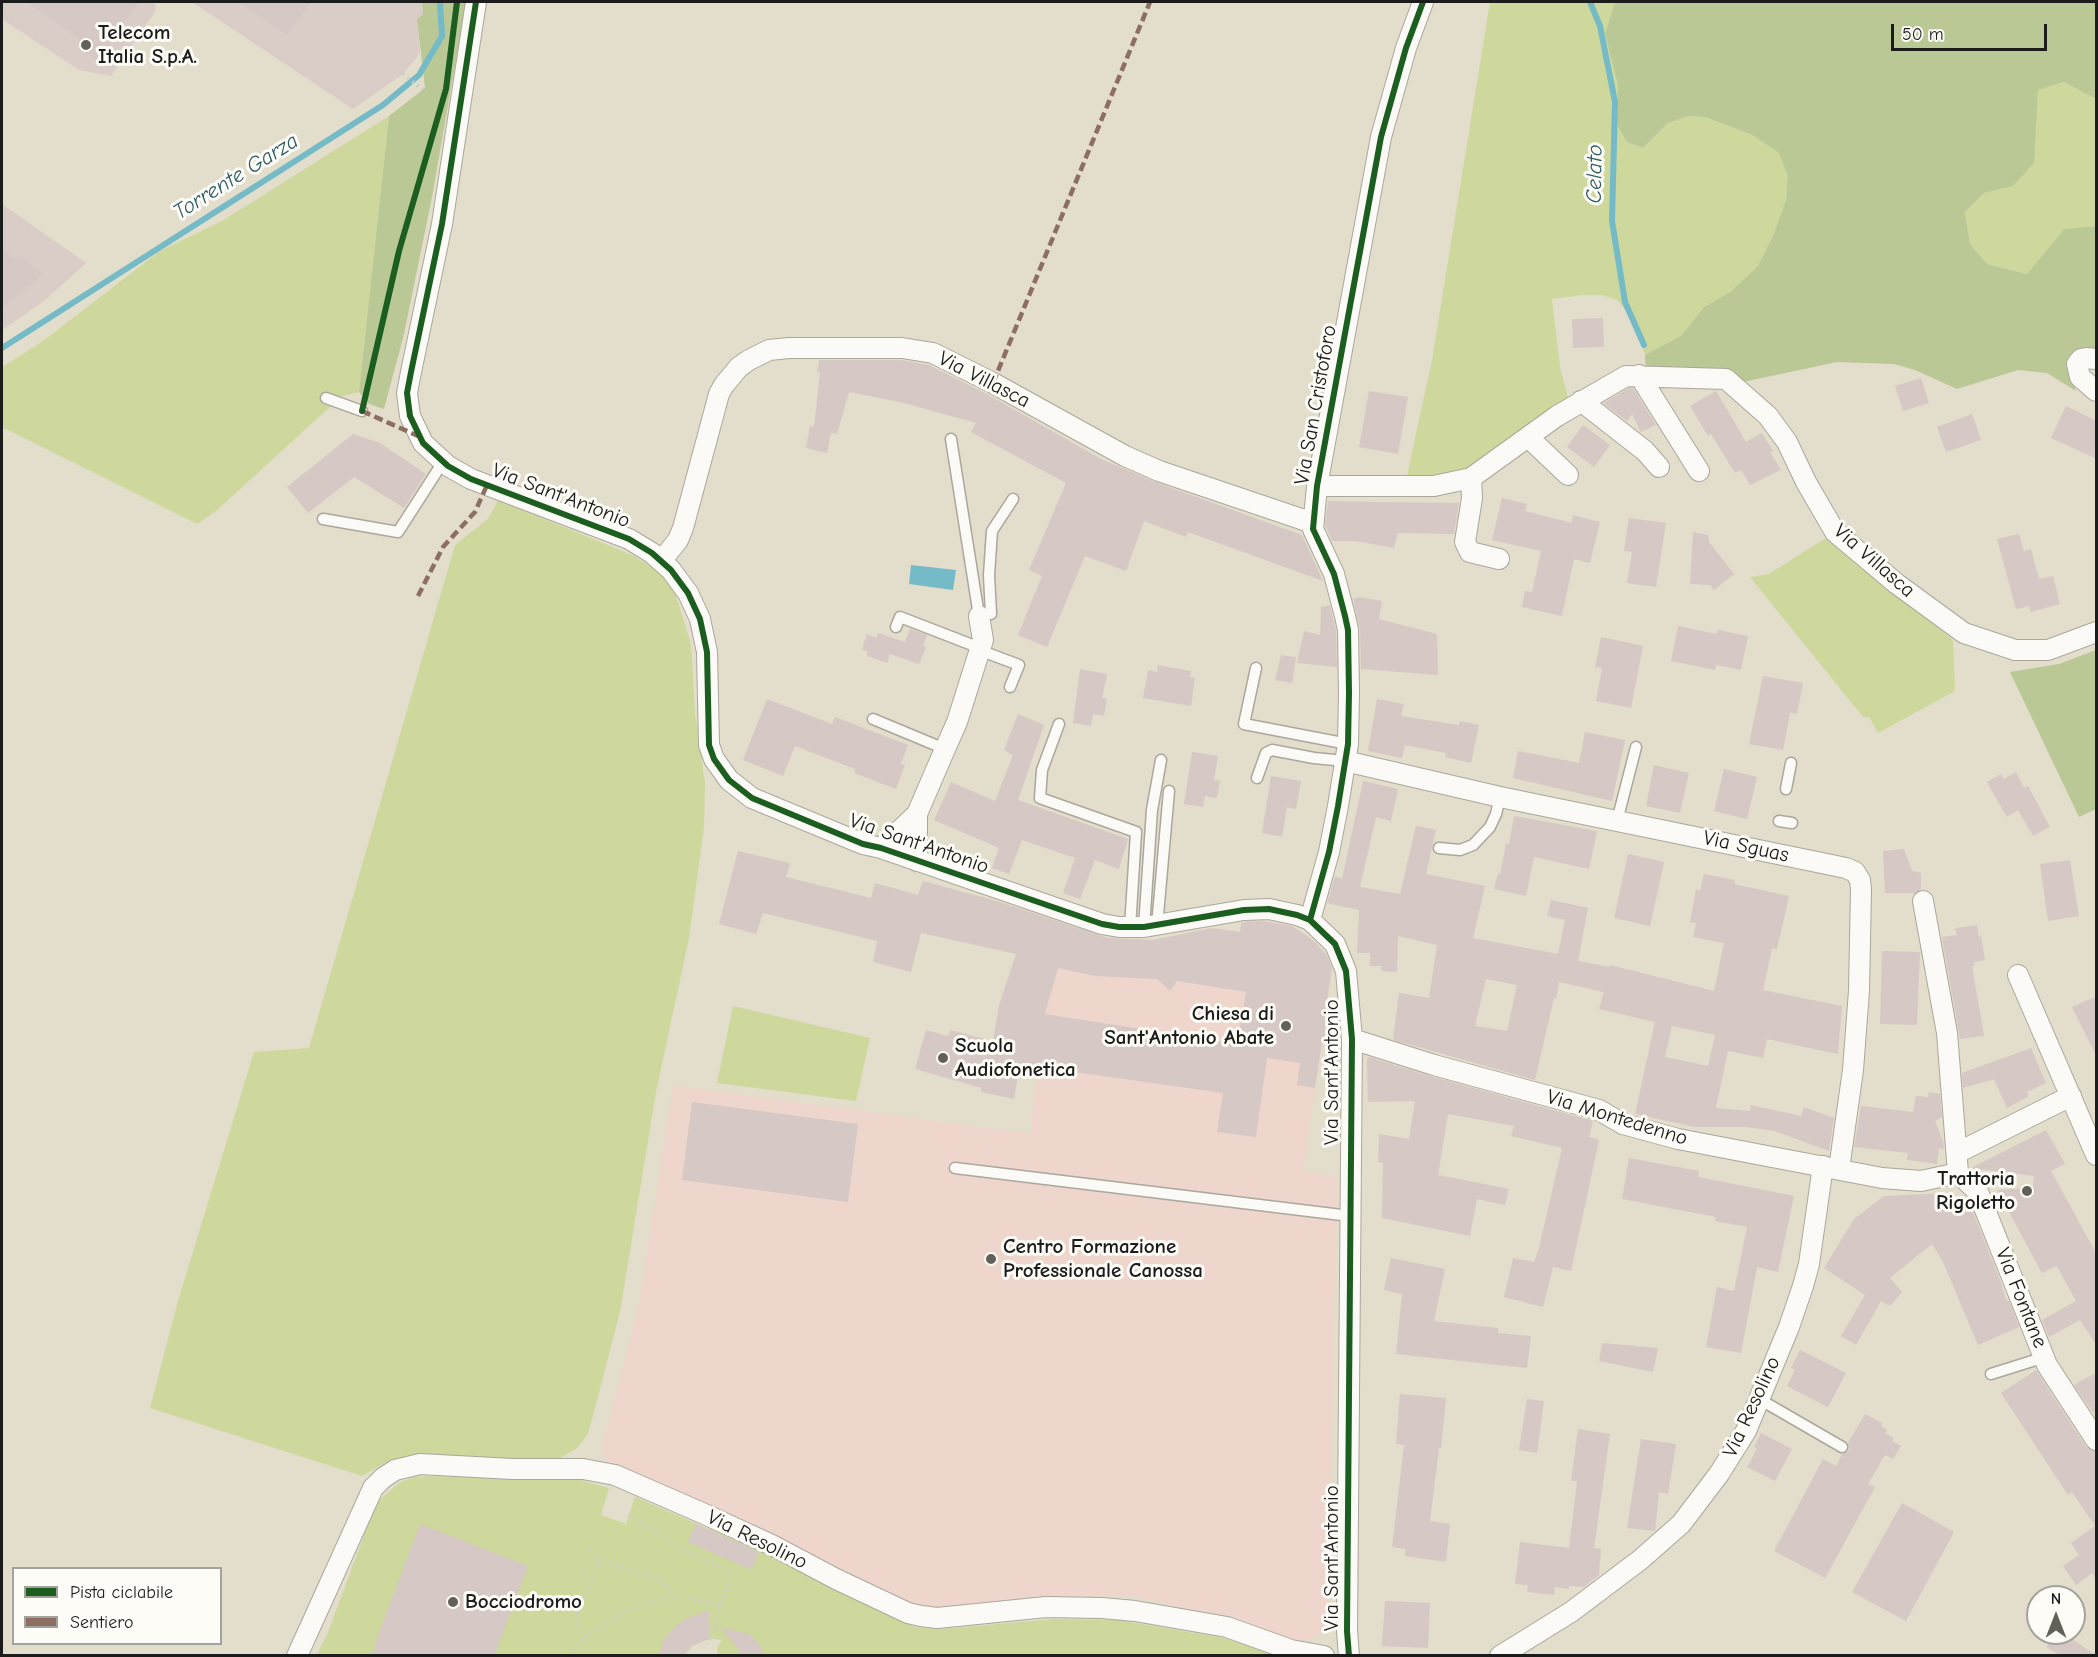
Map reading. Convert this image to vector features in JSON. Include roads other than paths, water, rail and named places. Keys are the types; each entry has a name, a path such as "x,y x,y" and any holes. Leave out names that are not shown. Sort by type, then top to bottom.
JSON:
{"street":[{"name":"Via Sant'Antonio","path":"476,2 442,224 407,393 410,416 423,443 443,462 471,479 630,539 662,560 688,593 700,619 707,652 709,745 714,759 729,780 753,798 863,844 881,848 1102,924 1144,927 1244,910 1285,911 1310,920 1335,944 1342,958 1348,987 1352,1039 1343,1194 1350,1216 1347,1631 1349,1656"},
{"name":"Via San Cristoforo","path":"1310,920 1329,852 1346,753 1349,693 1347,623 1334,574 1315,535 1313,523 1317,486 1382,137 1406,48 1423,2"},
{"name":"Via Villasca","path":"662,560 678,540 683,528 719,394 739,367 749,360 769,351 789,348 902,348 933,353 993,383 1125,456 1159,471 1313,523"},
{"path":"2097,359 2081,359 2077,364 2080,377 2097,391"},
{"path":"1639,375 1699,471"},
{"name":"Via Villasca","path":"1317,486 1434,486 1471,478 1581,400 1626,376 1726,379 1768,416 1787,442 1806,482 1835,532 1897,584 1964,633 2015,650 2048,650 2097,632"},
{"path":"1581,400 1646,451 1659,467"},
{"path":"1528,437 1568,475"},
{"path":"1471,478 1472,498 1465,542 1470,552 1499,559"},
{"name":"Via Sant'Antonio","path":"916,861 917,814 957,722 981,646 986,615"},
{"name":"Via Sguas","path":"1346,753 1500,797 1846,868 1855,872 1862,889 1853,1070 1831,1167"},
{"name":"Via Sant'Antonio","path":"881,848 917,814"},
{"path":"1923,901 1947,1033 1958,1173"},
{"path":"2018,975 2097,1155"},
{"name":"Via Montedenno","path":"1352,1039 1434,1065 1599,1110 1623,1124 1678,1139 1882,1178 1921,1181 1958,1173"},
{"path":"1957,1153 2071,1096"},
{"name":"Via Resolino","path":"1500,1656 1571,1612 1656,1547 1681,1524 1705,1495 1733,1453 1759,1399 1789,1327 1803,1286 1831,1167"},
{"name":"Via Fontane","path":"1958,1173 1978,1192 2044,1357 2097,1440"},
{"name":"Via Resolino","path":"297,1656 373,1488 395,1470 420,1464 512,1470 583,1469 615,1475 772,1545 908,1613 921,1616 936,1618 1046,1607 1135,1611 1227,1627 1291,1650 1323,1656"}],"lane":[{"path":"326,398 362,411"},
{"path":"951,439 986,615"},
{"path":"323,519 398,532 443,462"},
{"path":"986,615 992,531 1013,499"},
{"path":"896,627 900,617 981,646 1018,665 1010,687"},
{"path":"1256,668 1244,724 1346,753"},
{"path":"873,719 945,749"},
{"path":"1059,724 1042,770 1040,798 1136,832 1144,927"},
{"path":"1617,821 1636,747"},
{"path":"1257,778 1266,753 1272,750 1314,758 1346,753"},
{"path":"1144,927 1152,810 1161,760"},
{"path":"1786,789 1791,763"},
{"path":"1144,927 1169,791"},
{"path":"1439,849 1460,850 1473,845 1490,827 1500,797"},
{"path":"1779,821 1792,824"},
{"path":"955,1167 1350,1216"},
{"path":"1991,1374 2044,1357"},
{"path":"1759,1399 1842,1447"}],"water":[{"path":"911,565 956,570 953,590 909,584"}],"waterway":[{"name":"Torrente Garza","path":"2,348 383,105 419,75 442,36 440,2"},
{"name":"Celato","path":"1590,2 1600,26 1615,102 1612,221 1625,302 1644,345"}],"place":[{"name":"Telecom Italia S.p.A.","path":"86,45"},
{"name":"Chiesa di Sant'Antonio Abate","path":"1286,1026"},
{"name":"Scuola Audiofonetica","path":"943,1058"},
{"name":"Trattoria Rigoletto","path":"2027,1191"},
{"name":"Centro Formazione Professionale Canossa","path":"991,1259"},
{"name":"Bocciodromo","path":"453,1602"}]}
